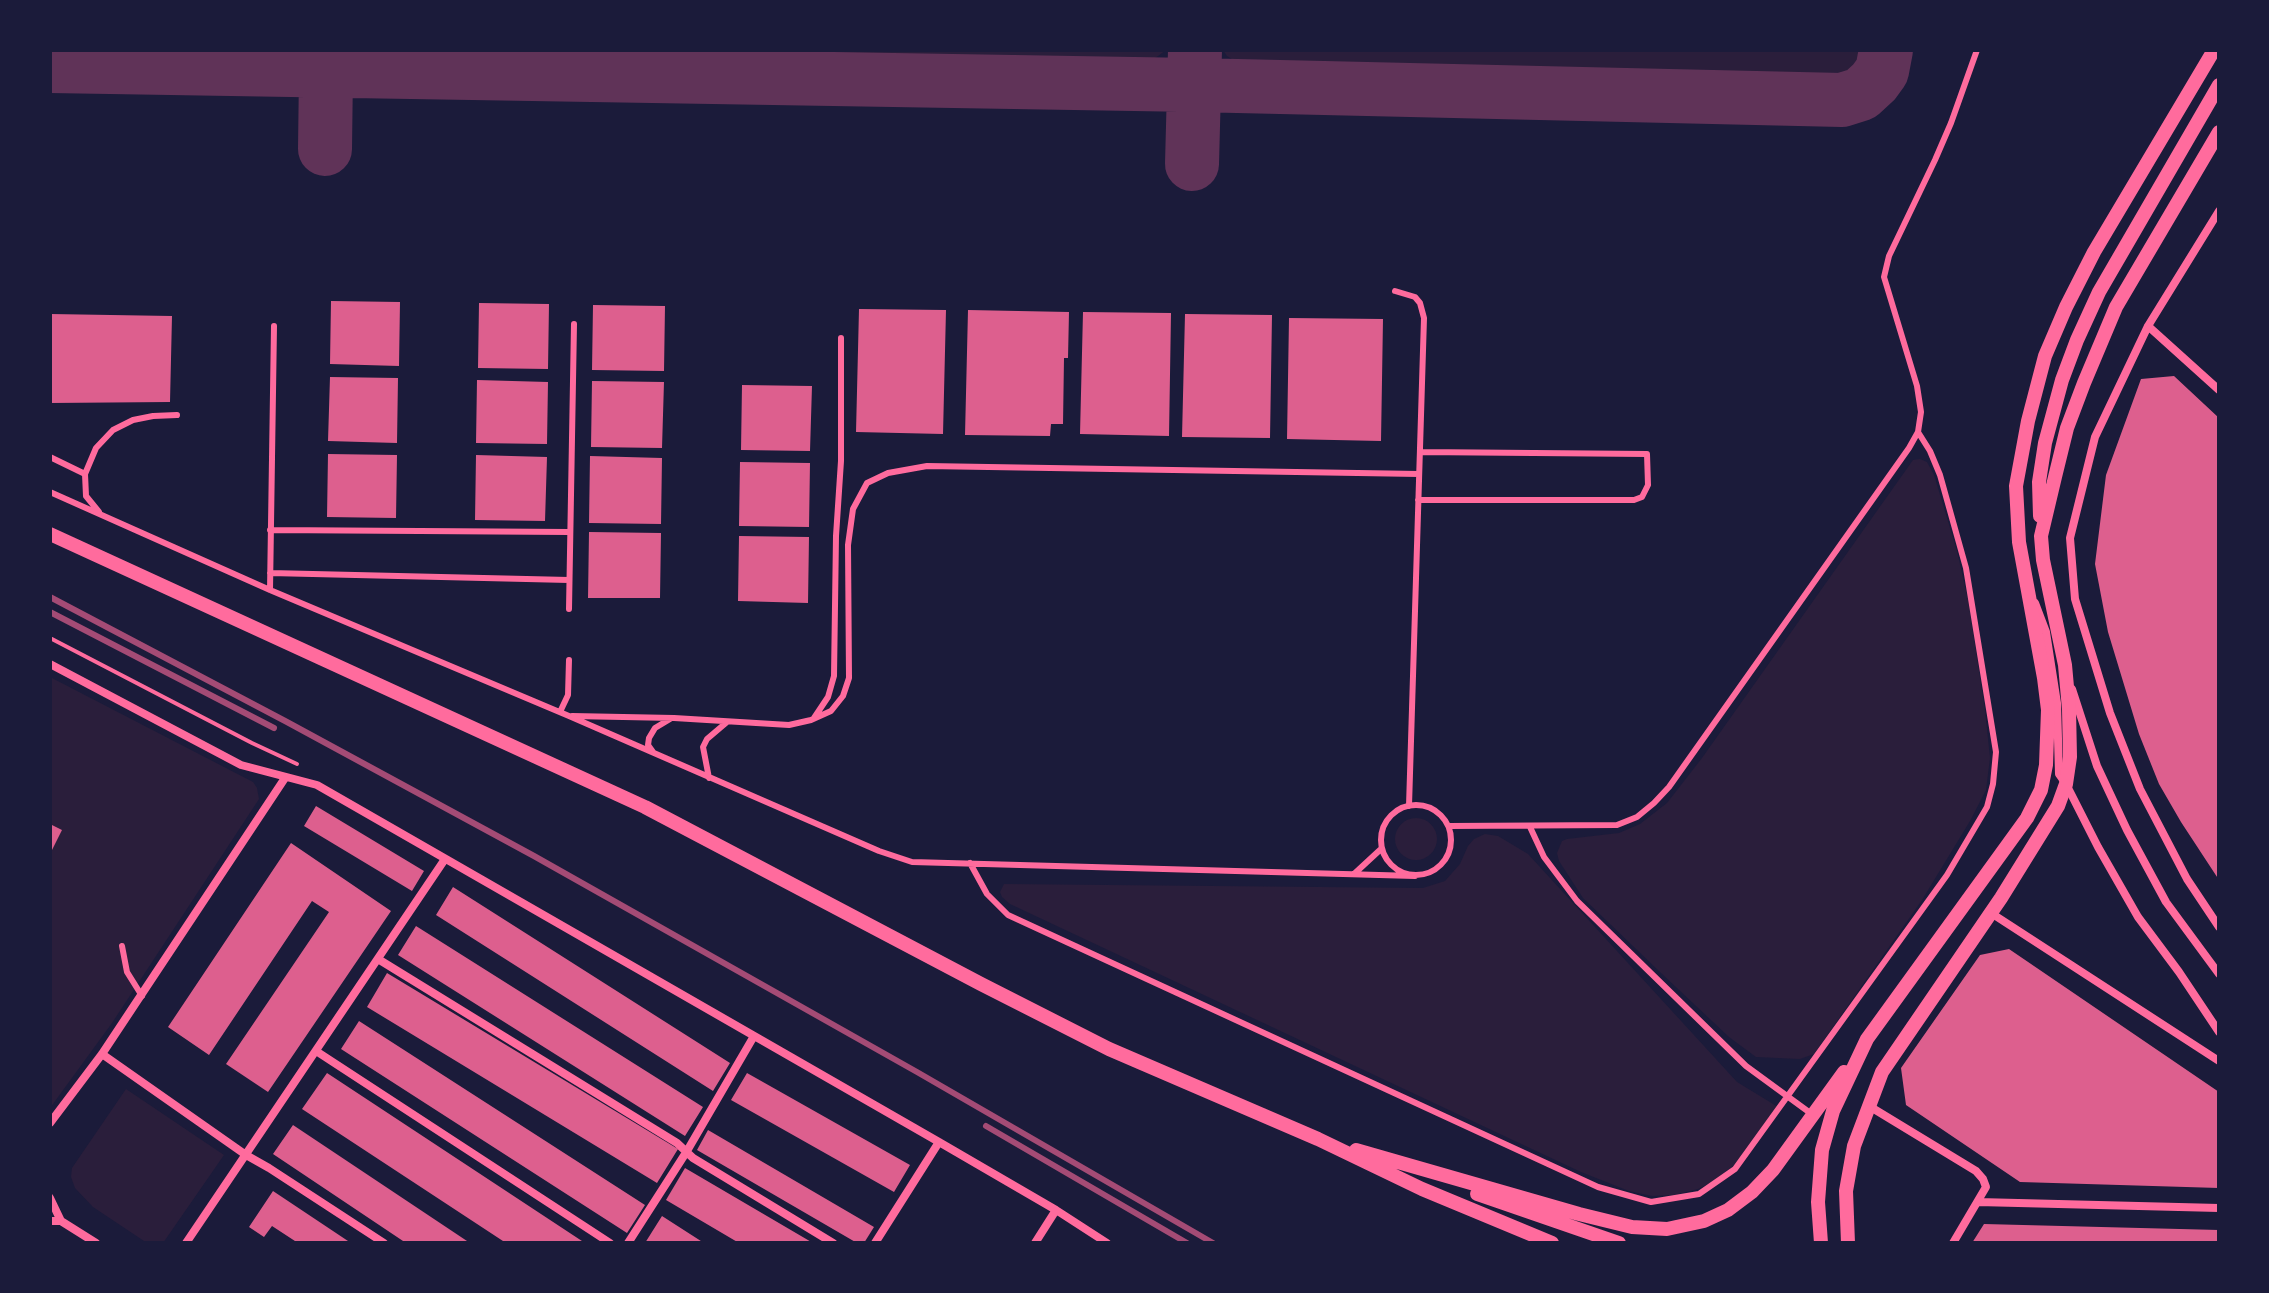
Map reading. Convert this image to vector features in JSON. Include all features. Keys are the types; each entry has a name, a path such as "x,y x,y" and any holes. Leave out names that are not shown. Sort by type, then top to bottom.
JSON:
{"street":[{"path":"1318,1139 1632,1227 1667,1229 1704,1221 1728,1210 1752,1192 1773,1170 2027,818 2041,790 2046,765 2048,710 2019,542 2016,486 2028,421 2045,356 2066,307 2094,252 2212,52"},
{"path":"2219,85 2099,292 2077,340 2062,380 2045,443 2039,482 2043,560 2065,665 2097,766 2166,902 2219,974"},
{"path":"2041,536 2067,428 2116,307 2219,132"},
{"path":"2219,211 2148,326 2095,437 2070,538 2075,599 2110,713 2140,789 2187,879 2219,927"},
{"path":"2148,326 2219,390"},
{"path":"50,534 645,807 1109,1049 1318,1139 1422,1189 1552,1243"},
{"path":"2025,581 2046,632 2057,703 2059,774 2138,917 2219,1032"},
{"path":"50,664 241,765 317,785 939,1142 1107,1243"},
{"path":"1848,1243 1846,1191 1854,1146 1882,1072 1991,913 2051,818 2066,784 2070,757 2065,665"},
{"path":"50,1123 142,996 285,778"},
{"path":"186,1243 445,859"},
{"path":"1991,913 2219,1061"},
{"path":"378,959 833,1243"},
{"path":"628,1243 687,1151 754,1036"},
{"path":"1821,1243 1818,1202 1822,1150 1833,1111 1867,1039"},
{"path":"316,1051 610,1243"},
{"path":"102,1054 246,1155 384,1243"},
{"path":"1869,1106 1976,1171 1983,1179 1986,1187 1953,1243"},
{"path":"1318,1139 1619,1243"},
{"path":"875,1243 939,1142"},
{"path":"50,1198 61,1221"},
{"path":"1978,1202 2219,1208"},
{"path":"1035,1243 1056,1210"},
{"path":"50,1221 61,1221 96,1243"}],"lane":[{"path":"1449,826 1617,825 1637,817 1669,787 1909,448 1918,432 1921,412 1917,386 1884,277 1889,256 1941,147 1977,50"},
{"path":"1395,291 1415,297 1424,318 1409,806"},
{"path":"569,609 574,324"},
{"path":"270,590 274,326"},
{"path":"811,720 828,697 834,676 836,536 841,461 841,338"},
{"path":"101,515 86,496 85,474 96,448 113,430 133,420 177,415"},
{"path":"970,863 987,894 1008,915 1598,1187 1651,1202 1699,1194 1735,1169 1947,875 1987,807 1996,752 1966,568 1940,475 1918,432"},
{"path":"1418,500 1634,500 1642,497 1648,485 1647,454 1420,452"},
{"path":"50,457 85,474"},
{"path":"569,716 789,725 831,711 843,696 849,678 848,545 853,509 867,483 888,473 927,466 1419,474"},
{"path":"50,492 654,755 879,851 912,862 1415,876 1436,869 1445,861 1450,850 1449,826 1442,816 1421,805 1398,810 1389,817 1380,838 1381,849 1393,868 1415,876"},
{"path":"270,530 569,532"},
{"path":"270,573 569,580"},
{"path":"560,712 568,695 569,660"},
{"path":"654,755 648,745 649,738 655,728 674,718"},
{"path":"709,778 703,747 707,739 727,722"},
{"path":"1530,827 1544,857 1577,901 1746,1066 1813,1115"},
{"path":"1354,874 1381,849"},
{"path":"122,946 127,972 142,996"}],"path":[{"path":"50,638 322,776 317,785"}],"shaded area":[{"path":"71,50 449,50 433,56"},
{"path":"465,50 1166,50 1142,64 1079,69 481,58"},
{"path":"1223,50 1864,50 1855,65 1837,77 1792,82 1287,72 1238,63"},
{"path":"1913,460 1927,462 1934,475 1968,600 1990,758 1986,790 1922,900 1814,1054 1800,1059 1756,1057 1729,1037 1583,898 1557,853 1562,841 1619,833 1640,824 1667,803"},
{"path":"50,677 253,782 259,799 112,1023 50,1108"},
{"path":"1416,818 1431,824 1437,839 1431,854 1416,860 1401,854 1395,839 1401,824"},
{"path":"1485,834 1498,836 1528,854 1737,1082 1778,1107 1738,1162 1714,1181 1674,1195 1652,1196 1629,1191 1581,1172 1010,904 1000,892 1004,884 1423,888 1445,881 1460,864 1468,846"},
{"path":"126,1089 224,1155 163,1243 147,1243 93,1207 75,1188 71,1177 72,1168"}],"building":[{"path":"331,301 400,302 399,366 330,364"},
{"path":"479,303 549,304 548,369 478,368"},
{"path":"593,305 665,306 664,371 592,370"},
{"path":"859,309 946,310 943,434 856,432"},
{"path":"968,310 1069,312 1068,358 1064,358 1063,424 1051,424 1050,436 965,435"},
{"path":"1083,312 1171,313 1169,436 1080,434"},
{"path":"50,314 172,316 170,402 50,403"},
{"path":"1185,314 1272,315 1270,438 1182,437"},
{"path":"1289,318 1383,319 1381,441 1287,439"},
{"path":"2174,376 2219,418 2219,880 2159,784 2139,734 2108,632 2095,564 2106,475 2141,379"},
{"path":"330,377 398,378 397,443 328,441"},
{"path":"477,380 548,382 547,444 476,443"},
{"path":"592,381 664,382 662,448 591,447"},
{"path":"742,385 812,386 810,451 741,450"},
{"path":"328,454 397,455 396,518 327,517"},
{"path":"476,455 547,457 545,521 475,520"},
{"path":"590,456 662,458 661,524 589,523"},
{"path":"740,462 810,463 809,527 739,526"},
{"path":"589,532 661,533 660,598 588,598"},
{"path":"739,536 809,537 808,603 738,601"},
{"path":"316,806 424,871 412,891 304,826"},
{"path":"50,824 62,830 50,854"},
{"path":"291,843 391,911 268,1092 226,1064 329,912 312,901 209,1055 168,1027"},
{"path":"453,887 730,1063 713,1091 436,915"},
{"path":"416,926 703,1107 685,1136 398,955"},
{"path":"2009,949 2219,1092 2219,1188 2020,1182 1906,1105 1901,1068 1980,955"},
{"path":"387,973 678,1149 657,1183 367,1007"},
{"path":"359,1021 645,1205 627,1233 341,1049"},
{"path":"327,1073 585,1243 506,1243 302,1109"},
{"path":"747,1073 910,1165 894,1192 731,1100"},
{"path":"293,1125 470,1243 406,1243 273,1154"},
{"path":"708,1130 874,1227 864,1243 857,1243 697,1150"},
{"path":"685,1168 813,1243 739,1243 666,1200"},
{"path":"273,1191 351,1243 298,1243 272,1226 264,1237 249,1227"},
{"path":"662,1216 704,1243 645,1243"},
{"path":"1984,1224 2219,1230 2219,1243 1972,1243"}],"taxiway":[{"path":"1192,164 1195,50"},
{"path":"50,66 1194,85 1842,100 1861,94 1874,82 1882,71 1886,50"},
{"path":"325,149 326,72"}],"railway":[{"path":"50,597 534,856 1213,1243"},
{"path":"50,612 274,728"},
{"path":"986,1126 1187,1243"}]}
